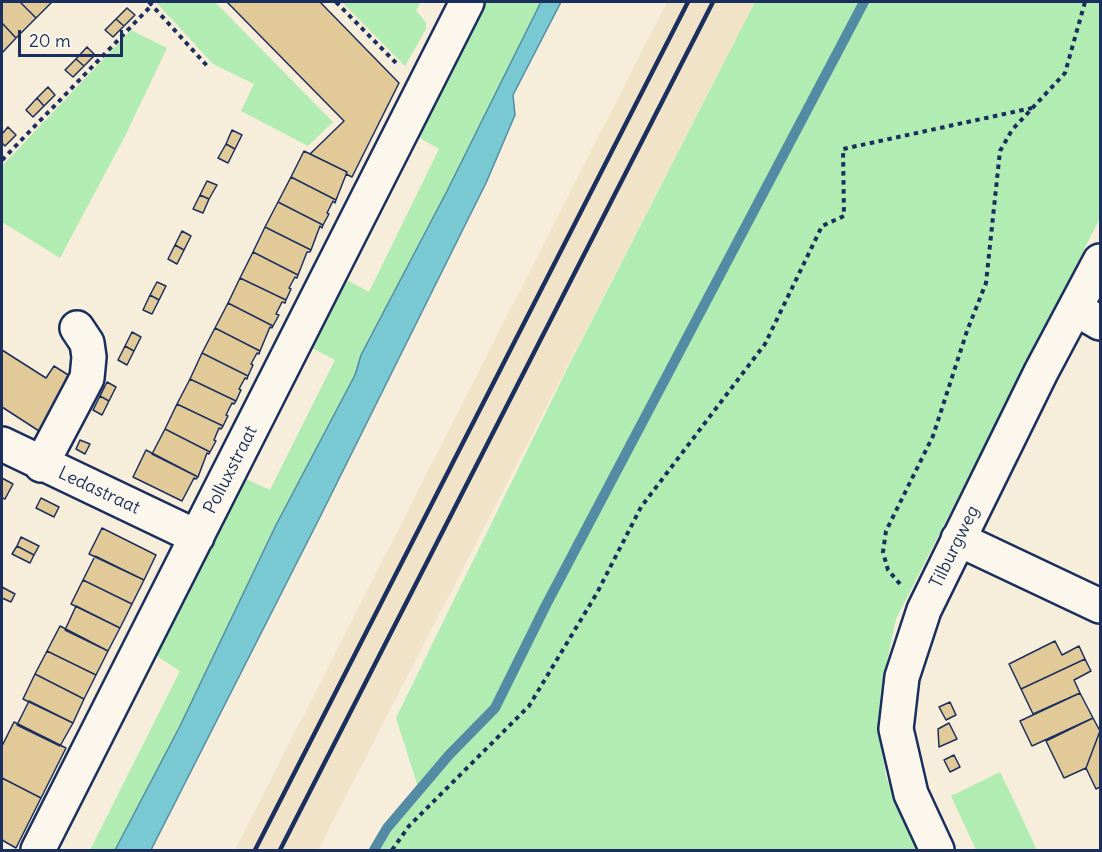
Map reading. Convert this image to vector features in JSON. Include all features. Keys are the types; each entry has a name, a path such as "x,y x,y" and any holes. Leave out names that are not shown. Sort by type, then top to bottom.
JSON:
{"street":[{"name":"Polluxstraat","path":"38,850 422,89 455,8"},
{"name":"Tilburgweg","path":"937,850 911,795 896,729 902,677 924,610 1041,372 1088,316 1101,261"},
{"path":"41,465 87,378 89,357 87,343 77,328"},
{"name":"Ledastraat","path":"2,444 41,465 197,537"},
{"path":"958,539 1101,606"}],"path":[{"path":"336,2 422,89"},
{"path":"924,610 888,570 883,552 886,531 933,436 967,331 986,283 1000,151 1012,130 1065,73 1085,2"},
{"path":"2,160 150,3 209,69"},
{"path":"392,850 410,826 529,706 597,593 641,507 765,344 822,226 844,216 843,149 1032,108"}],"shaded area":[{"path":"667,2 755,2 318,850 235,850"}],"green space":[{"path":"156,2 215,2 333,122 308,146 241,111 254,84 213,64"},
{"path":"342,2 420,3 416,11 426,22 426,29 405,66"},
{"path":"483,2 541,2 447,191 361,355 355,375 276,525 179,728 115,850 90,850 180,671 158,657 157,654 243,480 246,479 270,490 335,360 312,348 311,344 344,280 369,292 439,149 418,137 417,133"},
{"path":"755,2 1100,2 1100,218 896,619 881,689 879,711 881,746 886,777 917,850 374,850 420,793 396,718 568,367"},
{"path":"131,30 167,48 124,138 60,258 2,222 2,166"},
{"path":"1000,772 1037,850 976,850 951,796"}],"water":[{"path":"541,2 561,2 513,95 515,115 486,183 319,519 151,850 115,850 179,728 276,525 355,375 361,355 447,191"}],"building":[{"path":"2,2 20,2 36,18 16,38 2,23"},
{"path":"20,2 52,2 36,18"},
{"path":"227,2 320,2 399,83 352,177 346,174 347,172 310,154 344,121"},
{"path":"127,8 135,15 124,26 116,19"},
{"path":"116,19 124,26 113,37 105,30"},
{"path":"2,23 16,38 2,53"},
{"path":"87,47 95,55 84,66 76,59"},
{"path":"76,59 84,66 73,77 65,70"},
{"path":"48,87 55,95 44,106 37,98"},
{"path":"37,98 44,106 33,117 26,110"},
{"path":"8,127 16,135 5,146 2,143 2,134"},
{"path":"232,130 242,135 235,149 226,144"},
{"path":"226,144 235,149 228,163 218,158"},
{"path":"304,151 347,172 336,200 291,177"},
{"path":"291,177 336,200 335,203 333,201 323,225 278,202"},
{"path":"207,181 217,185 209,199 200,195"},
{"path":"200,195 209,199 203,213 193,209"},
{"path":"278,202 323,225 322,228 320,226 311,250 265,227"},
{"path":"265,227 311,250 307,252 298,275 253,252"},
{"path":"182,231 191,236 184,250 175,245"},
{"path":"175,245 184,250 177,264 168,259"},
{"path":"253,252 298,275 289,288 291,289 286,300 240,278"},
{"path":"240,278 286,300 285,303 282,302 276,314 279,315 273,326 228,303"},
{"path":"157,282 166,286 159,300 150,295"},
{"path":"150,295 159,300 152,314 143,310"},
{"path":"228,303 273,326 270,327 260,351 215,328"},
{"path":"215,328 260,351 251,364 253,365 248,376 202,353"},
{"path":"132,332 141,337 134,351 125,346"},
{"path":"125,346 134,351 127,365 118,360"},
{"path":"2,350 46,378 54,366 73,378 39,431 2,407"},
{"path":"202,353 248,376 239,389 241,390 236,401 190,379"},
{"path":"190,379 236,401 232,403 223,426 177,404"},
{"path":"107,382 116,387 109,401 100,396"},
{"path":"100,396 109,401 102,415 93,410"},
{"path":"177,404 223,426 219,428 210,452 165,429"},
{"path":"165,429 210,452 207,453 198,477 152,454"},
{"path":"80,440 90,444 85,454 76,449"},
{"path":"146,450 198,477 194,478 182,501 133,477"},
{"path":"2,478 13,484 5,499 2,498"},
{"path":"41,498 59,507 54,517 36,508"},
{"path":"102,528 156,555 144,580 89,554"},
{"path":"21,537 39,546 34,555 17,546"},
{"path":"17,546 34,555 30,563 12,554"},
{"path":"95,556 144,580 132,604 83,580"},
{"path":"83,580 132,604 120,628 71,604"},
{"path":"2,587 15,594 11,602 2,598"},
{"path":"76,606 120,628 108,651 65,630"},
{"path":"60,626 108,651 96,675 47,651"},
{"path":"1055,641 1062,655 1079,646 1085,659 1021,689 1009,664"},
{"path":"47,651 96,675 84,699 35,674"},
{"path":"1085,659 1091,671 1074,680 1080,693 1033,714 1021,689"},
{"path":"35,674 84,699 73,723 23,699"},
{"path":"1080,693 1093,718 1032,746 1020,721"},
{"path":"29,701 73,723 60,746 17,725"},
{"path":"950,702 956,715 946,720 939,707"},
{"path":"1093,718 1100,731 1086,768 1064,778 1046,741"},
{"path":"14,722 66,748 41,798 2,778 2,746"},
{"path":"949,723 957,739 939,747 938,729"},
{"path":"1100,731 1100,787 1096,789 1086,768"},
{"path":"954,755 960,767 950,772 944,760"},
{"path":"2,778 41,798 16,848 2,840"}],"waterway":[{"path":"374,850 387,828 449,755 495,708 546,605 864,2"}],"railway":[{"path":"255,850 688,2"},
{"path":"280,850 713,2"}]}
